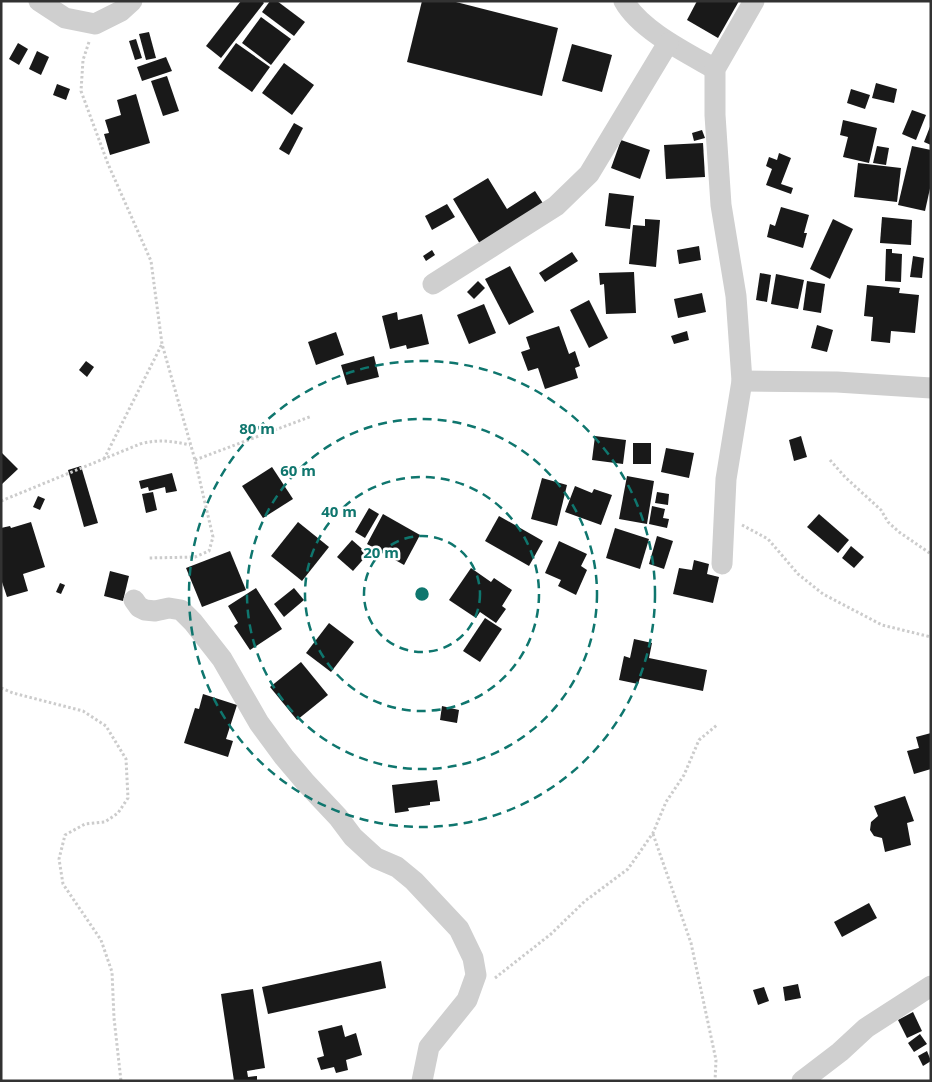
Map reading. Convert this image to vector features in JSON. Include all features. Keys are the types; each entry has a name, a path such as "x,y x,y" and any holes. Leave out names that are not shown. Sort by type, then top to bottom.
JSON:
{"street":[{"path":"39,1 65,18 95,24 121,11 132,1"},
{"path":"624,1 630,11 668,43 715,69"},
{"path":"722,564 726,479 742,381 736,296 721,205 715,115 715,69 754,1"},
{"path":"433,284 556,206 589,174 668,43"},
{"path":"742,381 837,382 931,388"},
{"path":"134,600 139,607 145,610 156,611 169,608 181,610 222,659 259,723 306,783 338,817 353,837 376,858 398,867 414,881 459,930 473,958 476,975 467,1000 428,1047 422,1081"},
{"path":"802,1081 840,1052 866,1028 931,986"}],"path":[{"path":"95,24 83,60 81,91 108,164 151,262 162,344 195,460 213,537 209,550 195,557 148,558"},
{"path":"104,460 162,344"},
{"path":"195,460 312,416"},
{"path":"1,501 153,440 170,440 190,445"},
{"path":"830,460 881,510 888,522 931,554"},
{"path":"724,516 768,539 798,574 823,594 882,625 931,637"},
{"path":"1,688 12,693 83,711 106,726 126,760 128,798 118,813 104,822 85,824 65,835 59,859 63,884 101,940 112,972 114,1018 121,1081"},
{"path":"467,1000 551,934 585,901 628,869 653,833 666,802 684,775 699,740 717,725"},
{"path":"653,833 691,943 716,1060 716,1081"}],"building":[{"path":"241,1 262,1 264,3 221,58 206,46"},
{"path":"270,1 277,1 305,22 294,36 262,12"},
{"path":"422,1 452,1 558,28 542,96 407,62"},
{"path":"697,1 739,1 718,38 687,20"},
{"path":"261,17 291,39 271,65 242,43"},
{"path":"149,32 156,58 146,60 139,34"},
{"path":"136,39 142,58 135,60 129,41"},
{"path":"18,43 28,49 19,65 9,59"},
{"path":"236,43 270,67 252,92 218,68"},
{"path":"572,44 612,55 602,92 562,81"},
{"path":"37,51 49,57 41,75 29,69"},
{"path":"166,57 172,71 142,81 137,67"},
{"path":"284,63 314,85 292,115 262,93"},
{"path":"167,76 179,111 163,116 151,81"},
{"path":"876,83 897,89 894,103 872,98"},
{"path":"57,84 70,89 66,100 53,95"},
{"path":"851,89 870,95 865,109 847,103"},
{"path":"136,94 150,143 110,155 104,134 109,133 105,120 121,115 117,100"},
{"path":"912,110 926,115 916,140 902,134"},
{"path":"843,120 877,128 869,163 843,157 848,137 840,135"},
{"path":"294,123 303,128 289,155 279,149"},
{"path":"931,124 931,145 924,142"},
{"path":"702,130 705,138 694,141 692,133"},
{"path":"621,140 650,150 640,179 611,168"},
{"path":"703,143 705,177 666,179 664,145"},
{"path":"877,146 889,148 886,165 873,163"},
{"path":"912,146 931,150 931,184 925,211 898,205"},
{"path":"779,153 791,158 781,184 793,188 791,194 766,185 772,169 766,166 769,157 777,160"},
{"path":"858,163 901,168 897,202 854,197"},
{"path":"488,178 507,209 535,191 546,208 480,244 453,199"},
{"path":"609,193 634,196 630,229 605,226"},
{"path":"447,204 455,217 432,230 425,216"},
{"path":"781,207 809,215 804,233 807,233 803,248 767,237 770,224 775,226"},
{"path":"882,217 912,220 911,245 880,243"},
{"path":"645,219 660,220 656,267 629,264 633,225 645,226"},
{"path":"833,219 853,229 830,279 810,269"},
{"path":"699,246 701,260 679,264 677,250"},
{"path":"886,249 892,249 892,253 902,254 901,282 885,281"},
{"path":"432,250 435,255 426,261 423,256"},
{"path":"572,252 578,261 545,282 539,273"},
{"path":"913,256 924,258 922,278 910,277"},
{"path":"510,266 534,312 509,325 485,279"},
{"path":"634,272 636,313 606,314 604,284 600,285 599,273"},
{"path":"760,273 771,275 767,302 756,300"},
{"path":"776,274 804,280 798,309 771,304"},
{"path":"478,281 485,288 474,299 467,292"},
{"path":"807,281 825,284 821,313 803,310"},
{"path":"867,285 900,288 899,293 919,295 915,333 891,331 890,343 871,341 873,317 864,316"},
{"path":"702,293 706,312 678,318 674,299"},
{"path":"589,300 608,338 589,348 570,310"},
{"path":"484,304 496,333 469,344 457,315"},
{"path":"397,312 398,320 422,314 429,344 407,349 406,345 390,349 382,316"},
{"path":"817,325 833,330 827,352 811,348"},
{"path":"559,326 569,354 575,351 580,366 575,368 578,378 545,389 538,368 528,371 521,352 530,349 526,337"},
{"path":"687,331 689,340 674,344 671,336"},
{"path":"336,332 344,355 316,365 308,342"},
{"path":"374,356 379,377 347,385 341,365"},
{"path":"86,361 94,367 87,377 79,370"},
{"path":"595,436 626,440 623,464 592,460"},
{"path":"801,436 807,457 794,461 789,440"},
{"path":"633,443 651,443 651,464 633,464"},
{"path":"666,448 694,453 689,478 661,472"},
{"path":"1,452 18,469 1,485"},
{"path":"81,466 98,523 84,527 68,470"},
{"path":"272,467 293,499 263,518 242,486"},
{"path":"172,473 177,491 166,493 165,487 149,491 148,487 141,489 139,481"},
{"path":"627,476 654,481 647,524 619,519"},
{"path":"542,478 567,485 557,526 531,519"},
{"path":"575,486 592,493 594,489 612,495 601,525 565,512"},
{"path":"153,492 157,510 146,513 142,494"},
{"path":"657,492 669,494 668,505 655,503"},
{"path":"38,496 45,499 40,510 33,507"},
{"path":"652,506 665,509 663,518 669,519 667,528 649,524"},
{"path":"369,508 379,514 365,538 355,532"},
{"path":"383,514 420,535 404,565 367,544"},
{"path":"819,514 849,540 838,553 807,527"},
{"path":"499,516 543,541 529,566 485,541"},
{"path":"31,522 45,567 23,574 28,591 7,597 1,579 1,528 10,526 11,528"},
{"path":"298,522 329,547 302,581 271,556"},
{"path":"615,528 649,539 640,569 606,558"},
{"path":"657,536 673,541 664,569 649,564"},
{"path":"352,540 368,554 353,571 337,557"},
{"path":"559,541 587,554 581,566 587,570 576,595 558,586 561,580 545,573"},
{"path":"851,546 864,557 854,568 842,558"},
{"path":"230,551 246,590 202,607 186,568"},
{"path":"694,560 709,564 707,574 719,577 713,603 673,594 679,568 692,570"},
{"path":"471,568 491,582 494,578 512,590 502,606 506,609 496,623 480,612 476,618 449,600"},
{"path":"110,571 129,576 123,601 104,596"},
{"path":"60,583 65,585 61,594 56,592"},
{"path":"256,588 282,629 250,650 234,626 238,623 228,606"},
{"path":"294,588 304,600 284,617 274,604"},
{"path":"485,618 502,629 480,662 463,651"},
{"path":"329,623 354,642 331,672 306,653"},
{"path":"634,639 652,643 649,658 707,670 703,691 640,678 638,684 619,680 624,656 630,658"},
{"path":"301,662 328,695 297,720 270,687"},
{"path":"203,694 237,705 226,739 233,741 228,757 184,743 195,708 199,709"},
{"path":"442,706 459,710 457,723 440,720"},
{"path":"931,733 931,769 914,774 907,751 919,748 916,737"},
{"path":"437,780 440,801 430,802 430,805 408,808 409,811 395,813 392,785"},
{"path":"905,796 914,821 907,823 911,845 885,852 882,838 874,836 870,830 871,822 878,816 874,806"},
{"path":"869,903 877,918 842,937 834,922"},
{"path":"381,961 386,988 268,1014 262,987"},
{"path":"798,984 801,998 785,1001 783,987"},
{"path":"764,987 769,1001 758,1005 753,990"},
{"path":"253,989 265,1068 247,1071 248,1077 257,1076 257,1081 234,1081 221,994"},
{"path":"913,1012 922,1031 907,1038 898,1020"},
{"path":"342,1025 345,1037 356,1033 362,1055 346,1060 348,1070 336,1073 334,1067 321,1070 317,1058 324,1056 318,1031"},
{"path":"920,1034 927,1044 914,1052 908,1043"},
{"path":"927,1051 931,1061 923,1066 918,1056"}]}
